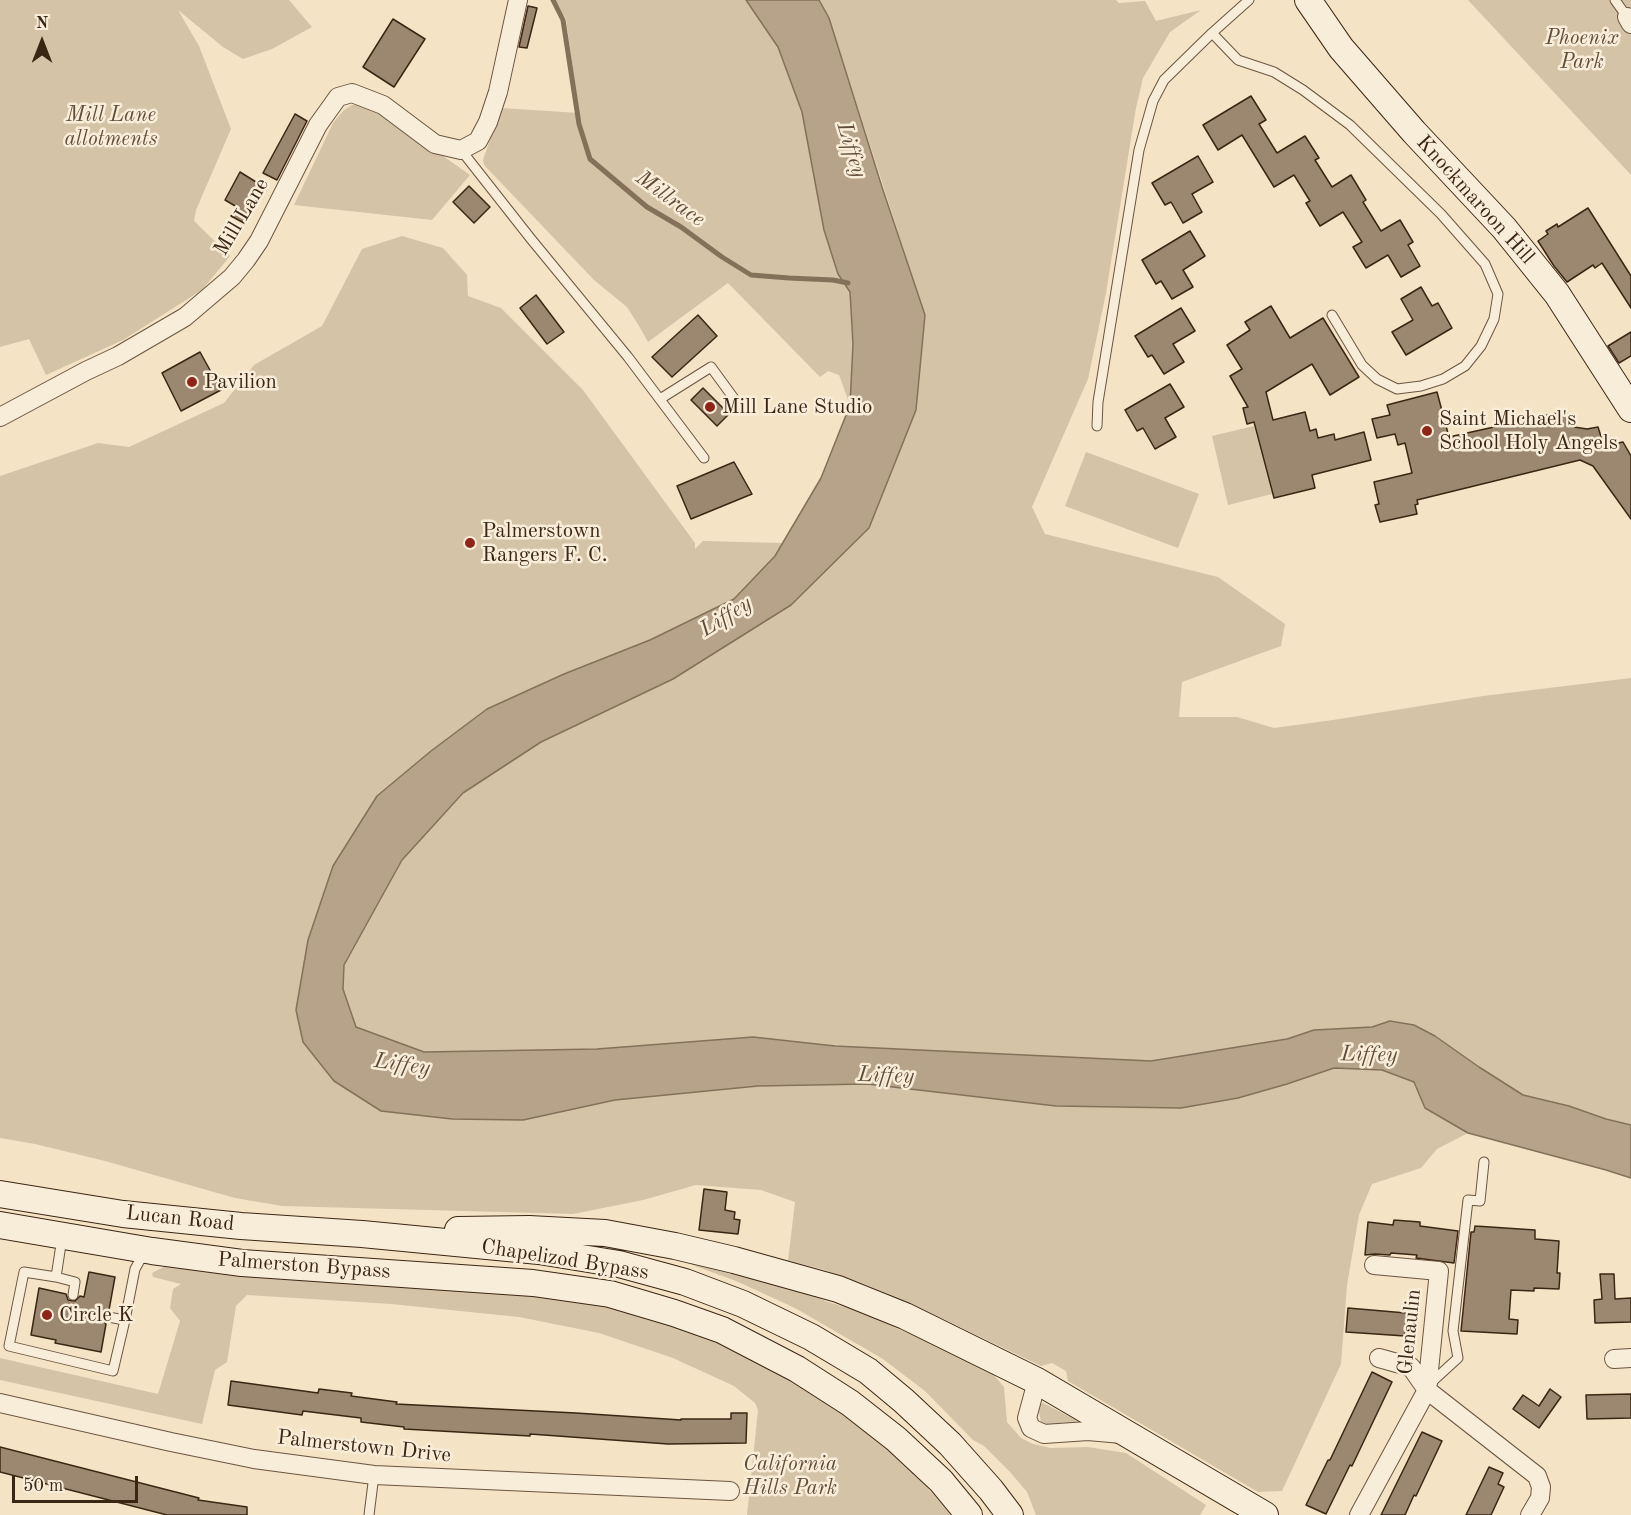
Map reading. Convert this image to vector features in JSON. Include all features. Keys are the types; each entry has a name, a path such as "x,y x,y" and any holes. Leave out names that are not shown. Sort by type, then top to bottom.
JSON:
{"main road":[{"name":"Knockmaroon Hill","path":"1308,0 1341,48 1414,132 1504,228 1557,294 1631,409"},
{"name":"Lucan Road","path":"0,1194 123,1214 241,1226 362,1234"},
{"name":"Palmerston Bypass","path":"0,1225 152,1251 242,1263 533,1283 610,1294"},
{"path":"362,1234 529,1228 605,1233 734,1260 838,1289 905,1316 1037,1381 1265,1515"},
{"name":"Chapelizod Bypass","path":"362,1234 539,1251 619,1264 685,1282 743,1304 812,1337 868,1371 950,1444 1010,1515"},
{"name":"Chapelizod Bypass","path":"610,1294 722,1330 797,1369 850,1403 896,1439 941,1481 969,1515"}],"street":[{"path":"461,150 478,141 488,122 498,92 518,0"},
{"name":"Mill Lane","path":"0,417 118,356 185,316 232,278 259,241 318,125 338,97 352,93 383,105 435,144 461,150"},
{"name":"Glenaulin","path":"1359,1515 1427,1390 1439,1271 1374,1265"},
{"name":"Glenaulin","path":"1379,1359 1411,1367 1427,1390 1537,1476 1541,1487 1540,1498 1530,1515"},
{"path":"1037,1381 1027,1418 1031,1428 1044,1434 1088,1431 1127,1434"},
{"name":"Palmerstown Drive","path":"0,1403 254,1459 374,1475 730,1491"}],"lane":[{"path":"1097,426 1098,402 1139,150 1153,100 1164,80 1249,0"},
{"path":"1615,0 1629,21"},
{"path":"1212,33 1238,60 1274,72 1303,90 1350,125 1440,214 1485,264 1498,294 1494,318 1481,346 1465,366 1443,379 1421,386 1397,389 1377,380 1362,365 1332,315"},
{"path":"461,150 628,357 704,458"},
{"path":"660,399 711,367 738,404"},
{"path":"1427,1390 1434,1380 1458,1358 1453,1331 1468,1200 1480,1201 1484,1162"},
{"path":"56,1277 63,1236"},
{"path":"73,1295 75,1282 24,1272 9,1346 113,1371 135,1269 140,1260 152,1251"},
{"path":"108,1317 125,1320"},
{"path":"369,1515 374,1475"}],"green space":[{"name":"Mill Lane allotments","path":"0,0 289,0 312,27 272,49 243,59 223,47 178,10 199,46 231,129 196,210 194,221 230,256 202,290 123,340 46,375 29,339 0,347"},
{"path":"555,0 746,0 778,47 802,112 824,230 838,274 850,292 853,344 850,405 839,375 828,371 820,377 728,283 648,342 627,307 594,280 484,165 483,160 501,108 579,113 566,19"},
{"path":"820,0 1116,0 1119,3 1145,1 1156,21 1201,10 1170,32 1143,78 1136,108 1106,293 1088,379 1032,507 1045,534 1218,577 1285,624 1281,646 1182,682 1179,717 1237,717 1274,728 1483,696 1631,678 1631,1125 1523,1095 1435,1036 1414,1025 1390,1021 1372,1027 1314,1030 1287,1039 1151,1061 835,1046 753,1037 597,1049 424,1052 356,1027 343,989 344,965 402,860 463,794 544,738 791,605 925,315 829,18"},
{"name":"Phoenix Park","path":"1468,0 1631,0 1631,175"},
{"path":"352,105 362,105 389,118 470,175 432,220 294,205 333,123 344,110"},
{"path":"402,236 443,248 467,275 468,296 501,308 583,390 695,543 695,549 703,541 782,543 775,556 734,599 650,640 564,674 487,709 377,796 333,866 308,940 296,1009 452,1119 523,1120 615,1100 758,1086 867,1084 1181,1108 1238,1098 1334,1068 1382,1070 1414,1082 1425,1108 1468,1133 1437,1149 1421,1168 1372,1184 1359,1215 1347,1285 1341,1364 1282,1491 1258,1492 1068,1381 1066,1371 1052,1363 1041,1366 867,1285 821,1269 788,1261 795,1202 761,1190 696,1185 643,1200 573,1214 282,1206 235,1198 105,1161 0,1138 0,476 98,443 129,447 224,403 254,365 322,326 362,249"},
{"path":"1254,426 1272,494 1228,505 1212,436"},
{"path":"1086,452 1199,494 1178,548 1065,506"},
{"name":"California Hills Park","path":"173,1262 609,1302 750,1352 848,1413 901,1458 951,1515 747,1515 758,1410 755,1403 734,1386 673,1358 599,1333 519,1317 391,1304 247,1295 236,1306 227,1362 215,1370 202,1424 0,1380 0,1358 158,1394 180,1321 170,1308 173,1289 181,1284 153,1277 152,1273"},
{"path":"687,1263 706,1265 794,1288 828,1302 859,1311 907,1333 932,1338 993,1374 1004,1387 1007,1422 1021,1438 1033,1444 1051,1448 1088,1447 1126,1453 1206,1505 1200,1515 1036,1515 1027,1492 1010,1472 984,1446 973,1440 925,1391 883,1359 795,1308 736,1281"},
{"path":"1043,1403 1076,1420 1077,1425 1042,1428 1038,1405"}],"water":[{"name":"Liffey","path":"746,0 819,0 829,18 925,315 916,410 869,528 791,605 673,679 541,742 463,793 402,860 344,965 343,989 356,1027 424,1052 597,1049 753,1037 835,1046 1151,1061 1287,1039 1314,1030 1372,1027 1390,1021 1414,1025 1435,1036 1523,1095 1631,1125 1631,1178 1468,1133 1425,1108 1414,1082 1382,1070 1334,1068 1238,1098 1181,1108 1056,1106 867,1084 758,1086 615,1100 523,1120 452,1119 381,1111 334,1081 303,1042 296,1010 308,940 333,866 377,796 487,709 564,674 650,640 734,599 775,556 821,478 850,405 853,344 850,292 838,274 824,230 802,112 778,47"}],"building":[{"path":"528,6 537,8 527,48 519,47"},
{"path":"393,19 425,39 394,87 363,67"},
{"path":"1251,96 1266,120 1259,124 1277,153 1305,136 1319,158 1315,160 1332,187 1351,175 1366,200 1363,202 1381,231 1400,220 1413,242 1408,245 1420,266 1401,277 1388,255 1366,268 1353,247 1362,242 1343,212 1320,226 1306,203 1310,201 1294,175 1274,187 1242,135 1218,150 1203,125"},
{"path":"295,114 307,121 277,180 263,173"},
{"path":"1198,156 1213,182 1192,194 1202,212 1183,223 1171,202 1165,205 1152,183"},
{"path":"240,172 264,187 244,223 231,216 237,207 225,200"},
{"path":"469,186 490,207 474,223 453,202"},
{"path":"1588,208 1631,276 1631,308 1602,263 1595,268 1593,265 1567,282 1538,241 1548,234 1546,231 1557,224 1558,227"},
{"path":"1190,231 1205,256 1183,270 1193,287 1172,299 1161,281 1156,284 1142,260"},
{"path":"1421,287 1432,306 1438,303 1452,328 1406,355 1392,332 1413,320 1401,299"},
{"path":"536,295 564,332 547,344 520,308"},
{"path":"1271,306 1290,338 1323,318 1359,377 1330,395 1312,364 1266,392 1273,420 1305,412 1310,431 1316,429 1318,438 1334,434 1335,440 1364,432 1371,460 1312,475 1315,488 1274,498 1254,422 1247,424 1243,408 1248,407 1230,376 1242,369 1227,345 1250,330 1245,322"},
{"path":"1181,308 1195,331 1173,344 1184,362 1164,374 1152,355 1148,357 1135,336"},
{"path":"698,315 717,336 672,377 652,357"},
{"path":"1631,332 1631,356 1619,363 1608,346"},
{"name":"Pavilion","path":"200,352 221,390 181,411 162,373"},
{"path":"1170,384 1184,407 1165,418 1176,437 1155,449 1143,428 1137,431 1125,410"},
{"name":"Mill Lane Studio","path":"703,388 729,414 717,426 691,400"},
{"path":"1437,392 1449,437 1566,411 1574,427 1587,429 1598,427 1604,446 1623,442 1631,456 1631,519 1593,466 1580,460 1417,500 1418,504 1415,505 1417,514 1380,522 1375,505 1379,504 1374,482 1412,473 1405,443 1398,445 1395,434 1377,438 1372,419 1390,415 1387,405"},
{"path":"734,462 752,494 691,519 677,486"},
{"path":"704,1189 727,1192 725,1210 735,1212 734,1219 740,1220 738,1234 699,1230"},
{"path":"1394,1220 1420,1222 1420,1226 1458,1231 1454,1263 1416,1258 1417,1255 1391,1253 1390,1255 1365,1255 1368,1222 1393,1225"},
{"path":"1475,1226 1535,1230 1535,1239 1559,1241 1557,1273 1560,1273 1559,1289 1511,1290 1509,1319 1518,1320 1517,1334 1461,1331 1471,1232 1474,1232"},
{"path":"89,1272 115,1277 109,1310 102,1315 102,1320 106,1324 101,1352 55,1343 56,1340 31,1335 39,1288 66,1294 68,1300 75,1301 80,1296 84,1297"},
{"path":"1600,1274 1614,1274 1615,1299 1631,1298 1631,1322 1595,1323 1594,1300 1602,1299"},
{"path":"1348,1308 1406,1313 1405,1336 1346,1332"},
{"path":"1372,1372 1392,1382 1326,1514 1306,1505"},
{"path":"231,1381 318,1393 319,1389 352,1393 351,1396 397,1402 396,1404 681,1420 731,1419 731,1413 747,1413 746,1443 668,1444 530,1434 530,1436 404,1429 404,1427 361,1422 361,1418 303,1411 302,1415 228,1405"},
{"path":"1550,1389 1561,1397 1539,1428 1513,1409 1523,1395 1539,1406"},
{"path":"1631,1394 1631,1418 1587,1419 1586,1395"},
{"path":"1422,1432 1442,1441 1416,1496 1414,1495 1405,1515 1381,1515"},
{"path":"0,1447 199,1498 198,1500 247,1507 247,1515 167,1515 0,1472"},
{"path":"1489,1467 1503,1473 1498,1484 1504,1487 1491,1515 1466,1515"}],"waterway":[{"name":"Millrace","path":"553,0 563,20 579,124 590,159 647,207 681,227 751,275 848,283"}],"place":[{"name":"Pavilion","path":"192,382"},
{"name":"Mill Lane Studio","path":"710,407"},
{"name":"Saint Michael's School Holy Angels","path":"1427,431"},
{"name":"Palmerstown Rangers F. C.","path":"470,543"},
{"name":"Circle K","path":"47,1315"}]}
